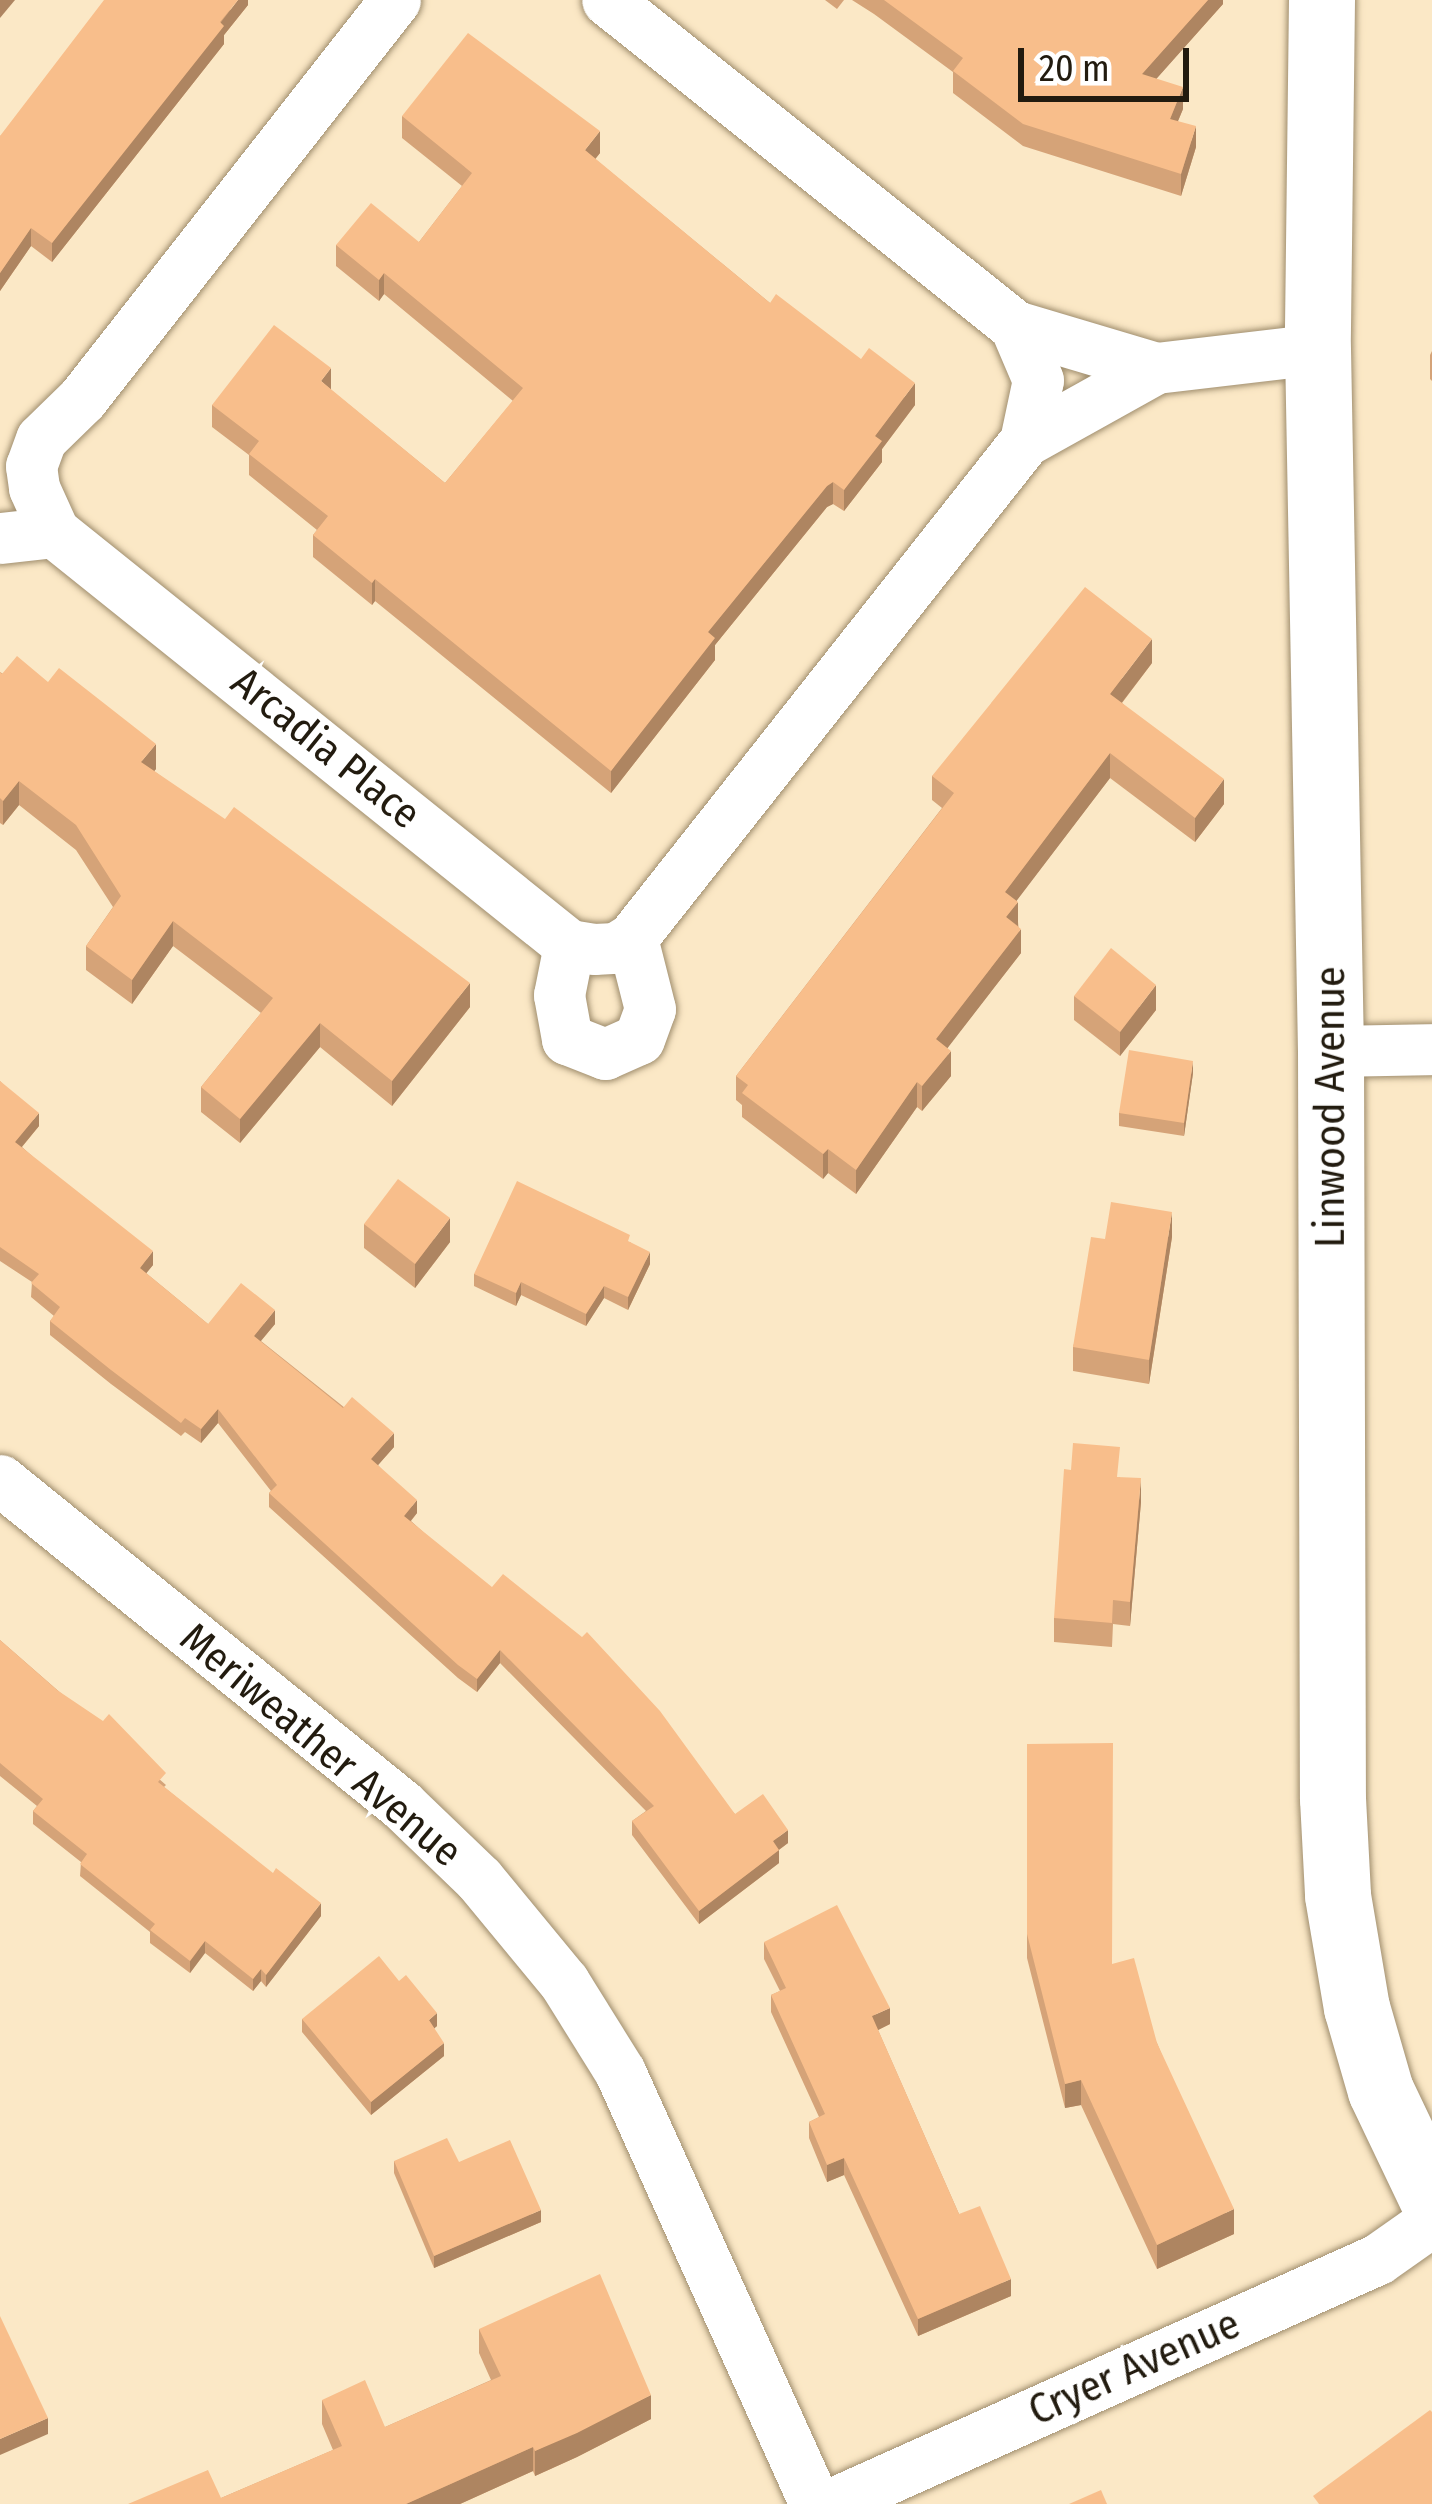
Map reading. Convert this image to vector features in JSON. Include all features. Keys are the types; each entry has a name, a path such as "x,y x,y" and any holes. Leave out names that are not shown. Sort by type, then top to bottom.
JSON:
{"main road":[{"name":"Linwood Avenue","path":"1322,0 1318,350 1331,1051 1332,1779 1338,1896 1358,2008 1381,2091 1432,2198"}],"street":[{"path":"0,538 54,532 34,488 32,466 20,446 82,399 395,0"},
{"path":"607,0 1015,326 1156,368"},
{"path":"1015,326 1038,380 1025,441"},
{"path":"632,938 650,1009 639,1040 605,1054 567,1040 559,994 568,944 616,948 632,938 1025,441 1156,368 1318,350"},
{"name":"Arcadia Place","path":"54,532 568,944"},
{"path":"1331,1051 1432,1048"},
{"name":"Meriweather Avenue","path":"0,1480 402,1805 479,1879 563,1982 620,2072 815,2504"},
{"name":"Cryer Avenue","path":"831,2504 1378,2260 1432,2221"}],"building":[{"path":"104,0 238,0 220,22 224,26 52,243 31,228 0,273 0,136"},
{"path":"884,0 1208,0 1142,74 1183,87 1170,119 1196,126 1181,174 1023,124 953,71 963,58"},
{"path":"468,33 600,131 585,150 770,303 776,294 861,359 869,348 915,383 875,436 882,441 844,490 833,482 827,486 708,632 715,638 611,771 375,579 372,583 313,535 328,516 249,454 259,441 212,405 274,325 331,368 321,381 445,483 523,388 384,273 379,280 336,245 371,203 419,242 472,173 402,116"},
{"path":"1085,587 1152,639 1110,694 1224,779 1195,818 1110,753 1005,892 1018,902 1006,917 1021,929 936,1039 951,1051 922,1086 917,1082 856,1170 828,1149 823,1154 742,1093 748,1085 736,1076 954,793 932,776"},
{"path":"17,656 48,682 59,668 156,744 141,762 225,819 234,807 470,983 392,1081 320,1023 240,1119 201,1087 273,998 173,921 132,980 86,946 121,896 76,825 19,781 3,801 0,798 0,672"},
{"path":"1111,948 1156,985 1120,1032 1074,996"},
{"path":"1129,1050 1193,1061 1184,1123 1119,1113"},
{"path":"0,1081 39,1113 15,1142 153,1251 140,1268 208,1324 241,1283 275,1310 254,1336 343,1408 352,1397 394,1433 371,1459 417,1500 404,1516 492,1587 503,1574 582,1637 587,1632 660,1711 735,1814 763,1794 788,1830 773,1841 779,1850 699,1911 632,1821 654,1806 500,1650 477,1679 269,1493 277,1485 218,1409 201,1429 185,1418 181,1423 50,1321 60,1307 31,1283 39,1274 0,1247"},
{"path":"398,1179 450,1218 415,1264 364,1224"},
{"path":"517,1181 630,1235 628,1241 650,1252 628,1297 604,1286 586,1314 521,1282 516,1293 474,1274"},
{"path":"1111,1202 1172,1212 1149,1360 1073,1347 1091,1237 1105,1239"},
{"path":"1073,1443 1120,1447 1117,1477 1141,1478 1130,1602 1113,1600 1112,1623 1054,1618 1064,1469 1071,1470"},
{"path":"0,1640 57,1690 103,1721 109,1714 166,1773 158,1782 273,1873 276,1868 321,1903 266,1975 261,1969 253,1979 205,1941 190,1961 150,1930 155,1924 80,1864 87,1854 33,1811 43,1799 0,1763"},
{"path":"1113,1743 1112,1964 1134,1958 1157,2043 1234,2209 1157,2245 1081,2080 1065,2084 1027,1934 1027,1744"},
{"path":"837,1905 890,2008 872,2016 959,2214 980,2206 1011,2279 918,2319 844,2158 827,2165 809,2122 825,2114 771,1995 786,1988 764,1942"},
{"path":"379,1956 399,1981 406,1975 437,2013 429,2020 444,2043 371,2102 302,2019"},
{"path":"447,2138 459,2162 510,2140 541,2210 434,2256 394,2161"},
{"path":"600,2274 651,2395 577,2433 535,2451 533,2447 406,2504 128,2504 208,2470 221,2498 342,2446 322,2400 365,2380 385,2427 501,2376 479,2329"},
{"path":"0,2316 48,2418 0,2439"},
{"path":"1430,2410 1432,2504 1319,2504 1313,2496"},
{"path":"1101,2490 1107,2504 1069,2504"}]}
